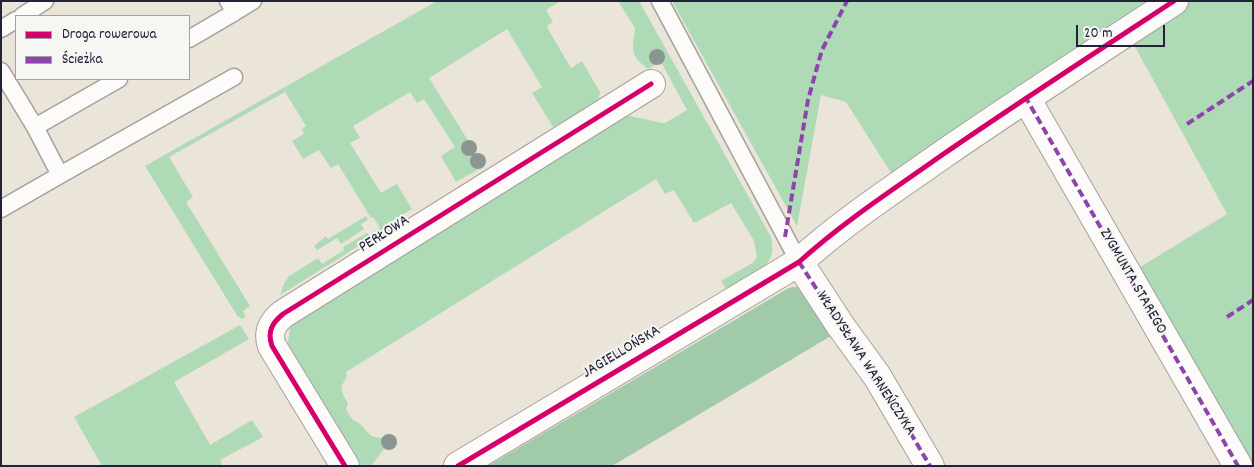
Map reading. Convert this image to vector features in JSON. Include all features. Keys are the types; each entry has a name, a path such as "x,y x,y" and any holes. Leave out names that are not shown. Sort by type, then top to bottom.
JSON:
{"street":[{"name":"JAGIELLOŃSKA","path":"458,466 800,262 826,238 908,179 1026,98 1174,1"},
{"name":"PERŁOWA","path":"345,466 272,346 270,332 274,322 282,314 651,84"},
{"name":"ZYGMUNTA STAREGO","path":"1026,98 1238,466"},
{"name":"WŁADYSŁAWA WARNEŃCZYKA","path":"800,262 840,325 877,376 930,466"}],"lane":[{"path":"24,15 45,1"},
{"path":"190,38 232,7 253,1"},
{"path":"660,1 800,262"},
{"path":"1,29 15,21"},
{"path":"1,71 35,127 60,175"},
{"path":"1,209 234,77"},
{"path":"35,127 117,80"}],"green space":[{"path":"437,1 560,1 546,10 553,22 547,26 548,29 571,68 582,61 600,92 598,101 553,127 532,93 542,87 507,29 429,78 484,166 456,182 441,156 455,147 424,99 417,103 410,92 353,126 360,138 350,143 381,193 397,184 412,209 387,224 389,227 280,295 289,276 318,258 322,264 344,250 343,247 380,228 373,217 371,218 338,164 331,168 319,150 303,159 292,141 304,134 302,129 306,126 285,92 169,157 193,197 186,202 250,306 243,311 246,317 241,319 145,166"},
{"path":"618,1 639,1 771,237 772,251 769,261 756,272 727,290 721,281 754,262 757,257 754,241 731,203 694,223 674,190 665,194 656,179 346,372 347,376 342,390 348,404 346,409 348,413 371,436 383,438 381,444 384,449 371,466 362,466 288,344 290,326 624,117 630,116 665,123 687,110 661,62 648,69 637,59 633,51 635,28"},
{"path":"672,1 1253,1 1253,466 1140,267 1227,214 1122,23 893,176 846,102 821,95 797,226"},
{"path":"366,216 368,220 361,224 364,229 341,244 337,238 317,250 314,246 326,236 328,239"},
{"path":"792,287 802,290 831,336 612,466 488,466 787,289"},
{"path":"240,325 249,339 174,382 210,445 252,420 263,437 220,460 223,466 102,466 74,417"}],"marked path":[{"path":"785,237 808,100 822,50 847,1"},
{"path":"1187,124 1253,81"},
{"path":"1024,99 1026,98 1238,466"},
{"path":"799,262 840,325 877,376 930,466"},
{"path":"1227,317 1253,300"}],"cycle path":[{"path":"458,466 799,262 887,193 1029,96 1174,1"},
{"path":"345,466 272,346 270,332 276,321 283,314 651,84"}]}
